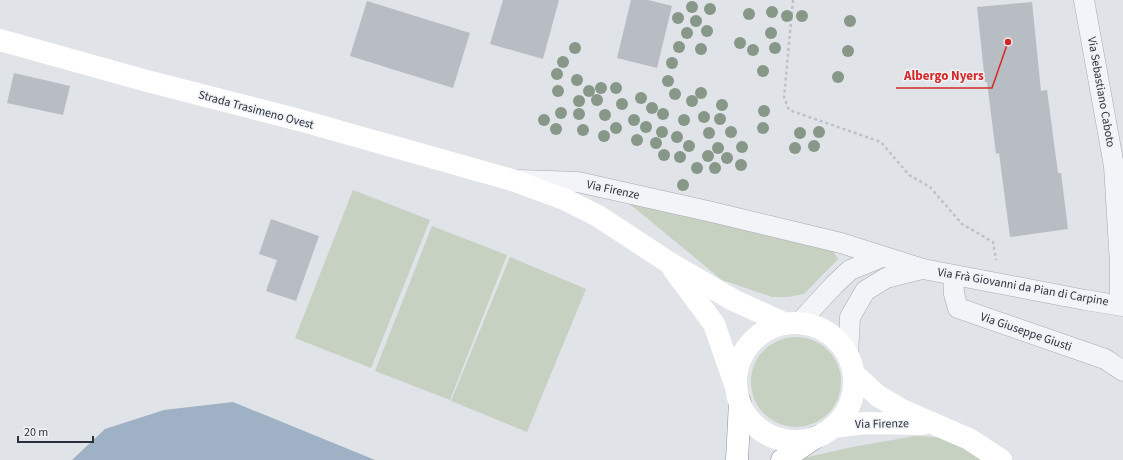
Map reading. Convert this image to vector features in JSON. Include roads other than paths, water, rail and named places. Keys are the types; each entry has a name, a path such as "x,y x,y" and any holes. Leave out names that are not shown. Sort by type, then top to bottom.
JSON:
{"main road":[{"name":"Strada Trasimeno Ovest","path":"0,40 147,82 299,120 512,180"},
{"name":"Via Firenze","path":"512,180 564,200 598,216 668,262 733,300 792,323"},
{"name":"Via Firenze","path":"668,262 714,324 738,394"},
{"path":"737,460 739,364 743,354 749,345 765,331 775,326 792,323 819,328 836,339 851,365 853,394 846,412 824,432 782,460"},
{"name":"Via Firenze","path":"851,365 878,396 902,410 969,439 1001,460"},
{"path":"738,394 745,413 760,430 770,436 793,441 804,440 824,432"},
{"name":"Via Firenze","path":"824,432 865,423 932,424"}],"street":[{"name":"Via Sebastiano Caboto","path":"1084,0 1114,166 1121,305"},
{"name":"Via Firenze","path":"512,180 578,182 712,212 834,242 882,257"},
{"name":"Via Frà Giovanni da Pian di Carpine","path":"882,257 923,269 1121,305"},
{"path":"792,323 850,270 882,257"},
{"name":"Via Frà Giovanni da Pian di Carpine","path":"851,365 850,318 865,291 886,278 923,269"},
{"name":"Via Giuseppe Giusti","path":"953,275 954,294 958,308 1105,359 1123,371"}],"water":[{"path":"233,402 375,460 72,460 105,429 164,410"}],"place":[{"name":"Albergo Nyers","path":"1008,42"}]}
